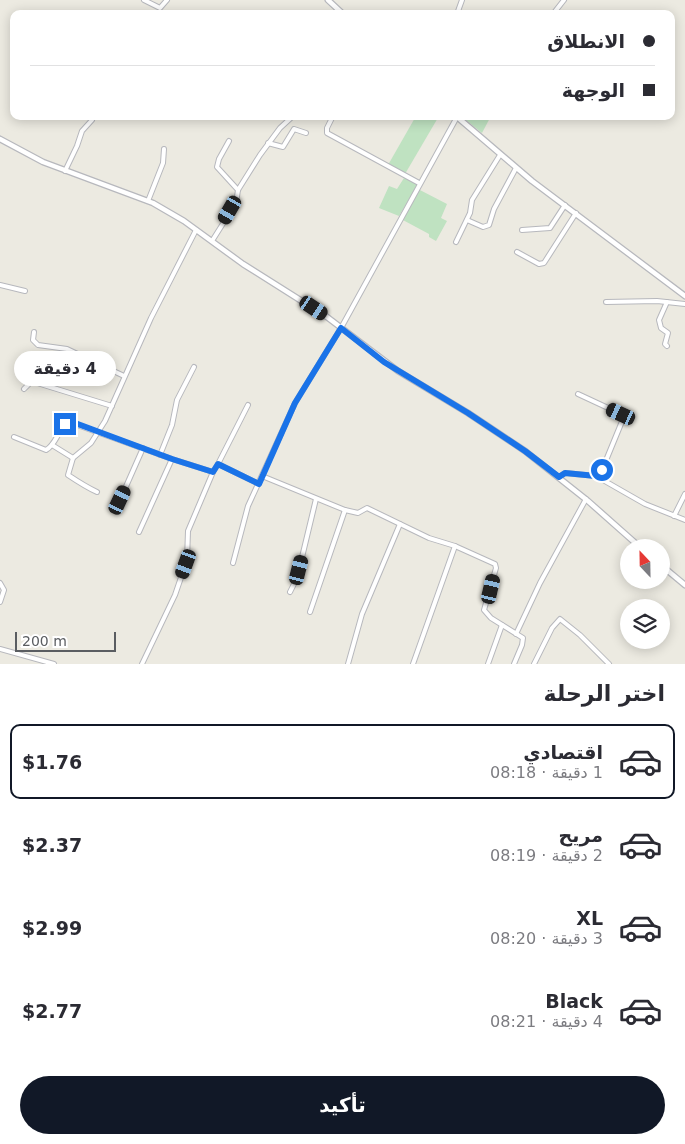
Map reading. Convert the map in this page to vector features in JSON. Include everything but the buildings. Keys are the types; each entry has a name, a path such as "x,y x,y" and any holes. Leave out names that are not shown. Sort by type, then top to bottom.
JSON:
{"street":[{"path":"144,0 160,8 167,0"},
{"path":"328,0 339,10"},
{"path":"556,10 564,0"},
{"path":"64,171 77,146 82,131 92,120"},
{"path":"212,241 236,203 238,190 268,143 289,120"},
{"path":"331,120 326,128 327,133 419,183"},
{"path":"233,563 248,506 295,403 341,328 454,120"},
{"path":"459,120 500,155 565,206 685,294"},
{"path":"268,143 283,148 294,129 306,133"},
{"path":"0,139 64,171 148,201 196,230 341,328 384,362 468,413 525,451 559,477 631,539"},
{"path":"229,141 219,159 218,168 238,190"},
{"path":"148,201 164,162 164,149"},
{"path":"456,242 470,214 472,200 500,155"},
{"path":"467,220 483,227 488,225 494,209 516,168"},
{"path":"522,230 550,228 565,206"},
{"path":"517,252 539,264 544,264 576,213"},
{"path":"97,492 68,475 74,458 91,443 99,432 151,318 196,230"},
{"path":"0,286 25,291"},
{"path":"606,302 668,302 685,304"},
{"path":"667,346 664,344 668,333 661,328 659,320 668,302"},
{"path":"34,332 34,340 38,345 67,349 124,376"},
{"path":"160,455 172,425 177,400 194,367"},
{"path":"24,389 30,382 34,382 112,406"},
{"path":"578,394 621,414 623,419 600,475 596,476"},
{"path":"142,664 175,595 187,560 188,531 213,472 248,405"},
{"path":"14,437 23,439 43,451 52,445 66,422 75,423 160,455 213,472"},
{"path":"52,445 74,458"},
{"path":"120,500 143,448"},
{"path":"139,532 172,459"},
{"path":"218,464 259,484"},
{"path":"559,477 565,473 596,476 645,504 685,520"},
{"path":"262,476 345,510 358,513 368,508 429,538 455,546 496,566 484,610 486,614 524,640 514,664"},
{"path":"674,516 685,494"},
{"path":"290,592 297,578 316,499"},
{"path":"516,634 540,582 586,500"},
{"path":"310,612 345,510"},
{"path":"348,664 362,614 400,524"},
{"path":"413,664 455,546"},
{"path":"670,572 685,585"},
{"path":"0,583 4,590 0,602"},
{"path":"534,664 552,628 560,619 580,635 609,664"},
{"path":"488,664 502,625"},
{"path":"0,655 1,650 54,664"}],"green space":[{"path":"414,120 437,120 405,174 388,165"},
{"path":"466,120 489,120 482,133"},
{"path":"404,178 418,184 399,216 379,208 389,186 397,189"},
{"path":"418,189 447,204 441,218 447,221 436,241 429,237 429,234 401,219"}],"route":[{"path":"65,424 66,422 75,423 182,463 213,472 218,464 259,484 295,403 341,328 384,362 450,401 525,451 559,477 565,473 596,476 600,475 602,470"}]}
